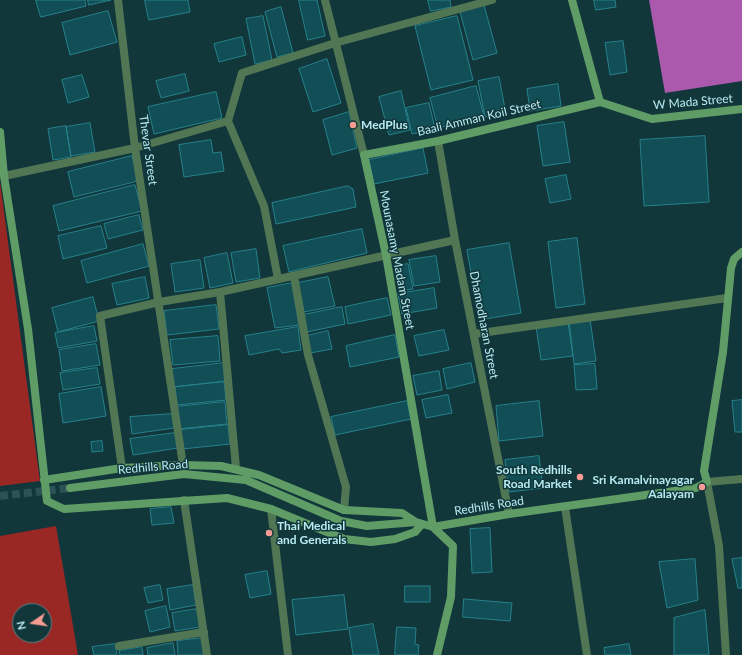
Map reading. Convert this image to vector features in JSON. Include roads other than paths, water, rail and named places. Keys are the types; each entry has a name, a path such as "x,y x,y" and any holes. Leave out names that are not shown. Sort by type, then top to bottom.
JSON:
{"street":[{"name":"Thevar Street","path":"118,0 135,148 183,465"},
{"name":"Mounasamy Madam Street","path":"325,0 364,155 386,255 433,527"},
{"path":"278,279 264,206 228,121 242,73 335,43 492,0"},
{"path":"572,0 600,102"},
{"name":"W Mada Street","path":"600,102 652,119 742,109"},
{"name":"Baali Amman Koil Street","path":"364,155 438,141 600,102"},
{"path":"4,176 135,148 228,121"},
{"path":"0,132 4,176 28,329 44,480 47,501 64,509 227,498 270,509 344,539 371,542 395,539 415,532 419,523 402,513 344,510 259,475 236,468 221,466 183,465 122,468 44,480"},
{"name":"Dhamodharan Street","path":"438,141 455,240 509,514"},
{"path":"122,468 100,316 159,302 220,292 455,240"},
{"path":"726,655 718,546 704,471 723,352 731,268 734,259 742,252"},
{"path":"294,276 308,354 346,488 344,510"},
{"path":"220,292 236,468"},
{"path":"474,334 727,298"},
{"name":"Redhills Road","path":"70,488 176,474 246,480 341,521 367,526 419,523 433,527 509,514 696,488 707,482"},
{"path":"707,482 742,479"},
{"path":"184,500 207,655"},
{"path":"565,507 587,655"},
{"path":"270,509 288,655"},
{"path":"433,527 453,546 451,597 437,655"},
{"path":"119,646 204,632"}],"tunnel":[{"path":"0,496 70,488"}],"place":[{"name":"MedPlus","path":"353,125"},
{"name":"South Redhills Road Market","path":"580,477"},
{"name":"Sri Kamalvinayagar Aalayam","path":"702,487"},
{"name":"Thai Medical and Generals","path":"269,533"}]}
